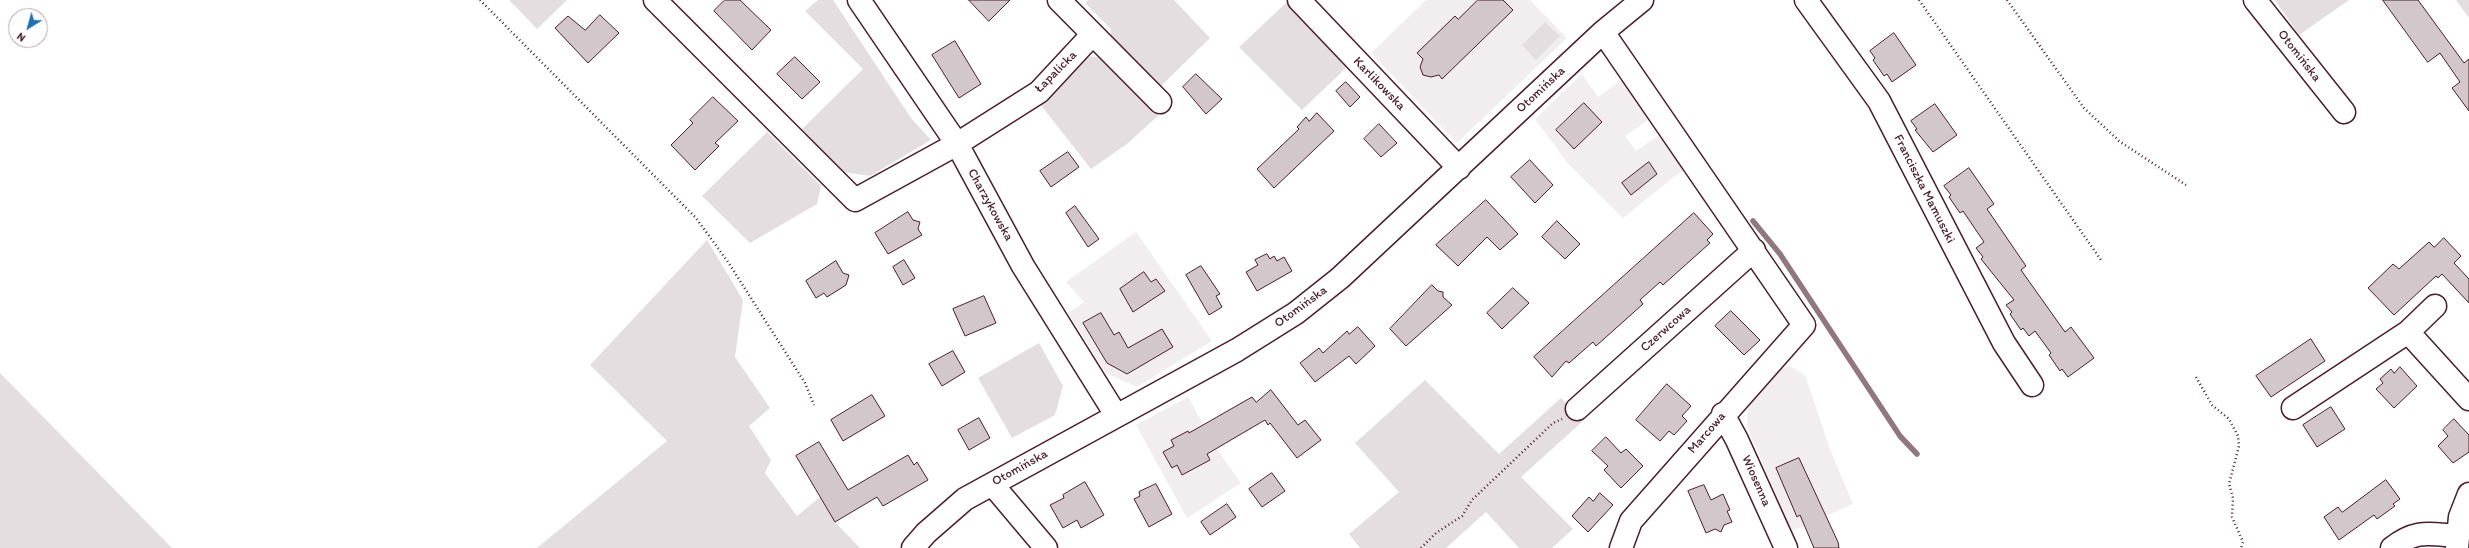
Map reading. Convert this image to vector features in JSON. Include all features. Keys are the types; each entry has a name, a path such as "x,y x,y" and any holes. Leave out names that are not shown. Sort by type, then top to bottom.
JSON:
{"street":[{"name":"Łapalicka","path":"656,0 855,200 957,144 1040,92 1092,35"},
{"name":"Charzykowska","path":"859,0 957,144 1023,266 1116,415"},
{"path":"1059,0 1160,102"},
{"name":"Karlikowska","path":"1299,0 1459,168"},
{"name":"Otomińska","path":"913,548 926,532 965,499 1237,350 1296,313 1340,278 1603,32 1618,7 1642,0"},
{"name":"Franciszka Mamuszki","path":"1806,0 1879,101 2004,342 2032,385"},
{"name":"Otomińska","path":"2255,0 2344,112"},
{"path":"1603,32 1754,250"},
{"name":"Marcowa","path":"1621,548 1631,521 1723,414 1804,325 1754,250"},
{"name":"Czerwcowa","path":"1577,409 1754,250"},
{"path":"2293,408 2408,332 2435,306"},
{"path":"2408,332 2469,399"},
{"name":"Wiosenna","path":"1723,414 1737,440 1786,548"},
{"path":"992,484 1046,548"},
{"path":"2392,548 2401,540 2419,533 2457,542 2460,517 2469,494"}],"path":[{"path":"480,0 696,218 728,262 805,383 814,405"},
{"path":"1919,0 2100,260"},
{"path":"2007,0 2084,108 2119,141 2186,186"},
{"path":"2196,377 2212,405 2229,419 2238,436 2239,446 2229,484 2233,498 2232,517 2243,542 2241,548"},
{"path":"1421,548 1436,533 1462,516 1472,500 1553,423 1577,409"}],"shaded area":[{"path":"509,0 567,0 537,29"},
{"path":"818,0 833,0 911,118 931,140 870,176 843,172 802,129 863,69 805,11"},
{"path":"1088,0 1174,0 1210,38 1159,88 1110,37 1111,29 1085,3"},
{"path":"1426,0 1530,0 1567,38 1457,143 1371,53"},
{"path":"2275,0 2349,0 2299,35"},
{"path":"2456,0 2469,0 2469,18"},
{"path":"1286,3 1347,67 1302,110 1239,47"},
{"path":"1545,22 1560,36 1536,60 1522,45"},
{"path":"1089,57 1108,57 1157,108 1158,116 1127,144 1091,169 1040,104"},
{"path":"1582,74 1598,97 1621,80 1648,120 1625,136 1636,151 1659,135 1684,169 1623,218 1569,165 1535,119"},
{"path":"767,132 821,186 817,204 750,243 702,196"},
{"path":"1136,232 1212,341 1137,387 1106,373 1068,313 1084,302 1066,282"},
{"path":"707,240 743,300 735,357 770,408 749,426 771,460 765,473 797,516 820,497 835,522 860,548 537,548 667,441 590,365"},
{"path":"1039,343 1063,386 1055,415 1012,438 978,378"},
{"path":"1790,366 1805,375 1831,452 1853,504 1792,531 1747,427 1748,406 1777,370"},
{"path":"0,373 172,548 0,548"},
{"path":"1425,380 1499,454 1561,398 1583,421 1521,477 1573,529 1552,548 1519,548 1486,512 1446,548 1360,548 1349,534 1399,492 1355,443"},
{"path":"1188,397 1216,448 1241,483 1187,518 1136,425"}],"building":[{"path":"725,0 740,0 771,30 752,50 714,11"},
{"path":"969,0 1010,0 989,21"},
{"path":"1478,0 1503,0 1513,10 1442,79 1439,75 1431,77 1423,75 1420,67 1423,59 1417,53 1455,16 1458,19"},
{"path":"2383,0 2418,0 2464,63 2469,59 2469,111 2452,88 2460,82 2440,53 2428,62"},
{"path":"600,15 619,33 588,63 555,28 568,16 585,30"},
{"path":"1894,33 1916,65 1892,82 1887,74 1884,76 1873,60 1875,58 1870,51"},
{"path":"955,41 981,84 959,98 932,55"},
{"path":"795,57 820,82 802,99 777,74"},
{"path":"1196,74 1222,99 1206,114 1183,87"},
{"path":"1346,82 1360,97 1350,107 1336,91"},
{"path":"713,97 738,121 715,143 719,146 695,170 671,145 693,123 690,120"},
{"path":"1584,103 1602,122 1574,149 1556,130"},
{"path":"1935,104 1957,135 1933,152 1915,130 1917,129 1911,121"},
{"path":"1317,113 1334,131 1274,188 1257,169 1299,129 1297,127 1306,117 1309,121"},
{"path":"1379,124 1397,143 1381,157 1364,139"},
{"path":"1068,152 1079,167 1051,187 1040,171"},
{"path":"1530,160 1553,185 1535,203 1511,177"},
{"path":"1649,162 1657,174 1631,195 1622,183"},
{"path":"1969,168 1994,204 1987,209 2026,266 2021,270 2065,332 2071,327 2094,358 2068,377 2062,369 2060,371 2049,355 2051,353 2035,331 2029,336 2023,328 2021,330 2010,314 2012,312 2006,305 2014,300 1981,259 1983,257 1976,248 1984,242 1963,211 1960,213 1949,197 1951,195 1944,186"},
{"path":"1486,200 1518,234 1500,250 1487,237 1458,266 1436,245"},
{"path":"1075,206 1099,239 1088,247 1066,213"},
{"path":"908,212 913,220 920,222 918,229 922,235 888,254 875,233"},
{"path":"1694,213 1713,234 1707,240 1710,243 1663,285 1660,282 1640,300 1643,304 1596,346 1593,342 1569,363 1566,361 1552,377 1534,357"},
{"path":"1557,221 1580,244 1565,259 1542,237"},
{"path":"2444,238 2461,256 2454,263 2469,279 2469,303 2442,274 2438,278 2436,276 2394,315 2368,288 2393,264 2399,269 2429,242 2434,247"},
{"path":"1267,254 1270,259 1274,256 1277,261 1284,257 1292,271 1257,291 1246,272 1258,265 1255,260"},
{"path":"904,260 915,278 903,285 893,267"},
{"path":"836,261 843,273 849,275 846,285 827,297 824,293 816,298 806,281"},
{"path":"1201,266 1220,294 1216,296 1222,307 1209,315 1186,275"},
{"path":"1144,272 1151,282 1156,279 1165,291 1133,312 1120,289"},
{"path":"1432,285 1438,291 1443,292 1443,297 1452,305 1406,346 1390,329"},
{"path":"1513,288 1529,303 1502,329 1487,313"},
{"path":"984,296 996,323 965,336 953,309"},
{"path":"1731,311 1760,340 1744,355 1715,326"},
{"path":"1101,313 1114,335 1119,332 1128,348 1162,329 1173,347 1127,374 1107,363 1083,323"},
{"path":"1358,327 1375,346 1356,364 1349,356 1315,382 1300,363 1319,348 1323,353 1347,331 1349,334"},
{"path":"2311,339 2325,361 2271,397 2256,376"},
{"path":"953,351 965,372 942,386 929,364"},
{"path":"2400,367 2417,386 2394,408 2376,389 2383,383 2380,379 2391,369 2394,373"},
{"path":"1667,384 1691,406 1682,416 1687,421 1674,435 1669,431 1660,441 1636,420"},
{"path":"1271,390 1298,425 1305,420 1321,440 1297,458 1270,423 1268,425 1265,420 1207,454 1210,460 1182,475 1177,465 1172,468 1163,452 1174,446 1171,440 1188,431 1189,433 1252,397 1256,402"},
{"path":"872,395 885,416 843,441 831,420"},
{"path":"2331,407 2345,429 2317,447 2303,425"},
{"path":"979,418 990,438 969,450 958,430"},
{"path":"2454,419 2469,435 2469,452 2453,463 2438,446 2448,436 2443,430"},
{"path":"1606,437 1621,453 1626,449 1643,466 1621,488 1604,470 1608,466 1592,451"},
{"path":"819,442 848,490 908,455 914,465 917,462 928,480 883,506 877,497 835,522 796,456"},
{"path":"1799,458 1838,542 1839,548 1814,548 1800,515 1797,517 1776,468"},
{"path":"1272,473 1285,491 1262,507 1249,489"},
{"path":"2386,480 2400,499 2393,504 2395,506 2377,519 2374,515 2339,540 2324,517 2338,507 2342,512"},
{"path":"1085,482 1104,515 1081,528 1077,520 1063,528 1050,505 1064,498 1063,495"},
{"path":"1156,484 1172,514 1149,527 1134,499 1140,496 1139,492"},
{"path":"1704,485 1711,500 1723,494 1730,510 1727,511 1732,522 1724,525 1721,532 1715,529 1706,533 1688,491"},
{"path":"1600,493 1613,505 1588,532 1572,516 1589,497 1593,501"},
{"path":"1227,504 1236,517 1210,535 1201,522"}],"waterway":[{"path":"1753,221 1780,254 1900,436 1917,454"}]}
